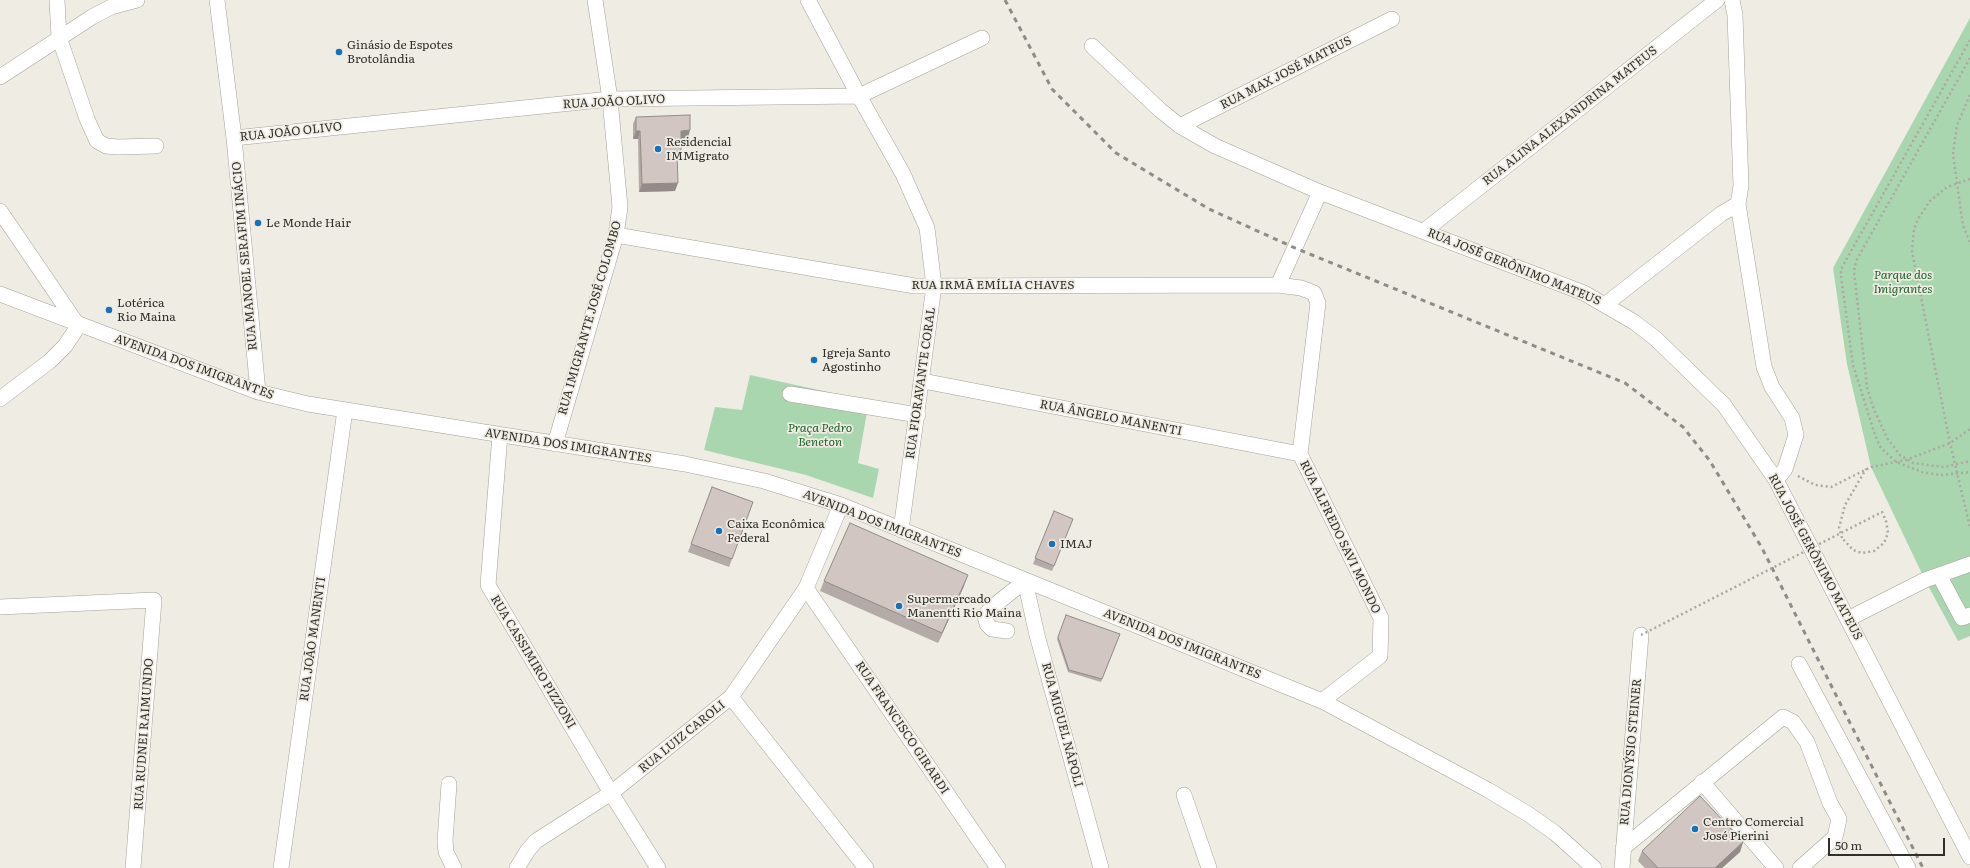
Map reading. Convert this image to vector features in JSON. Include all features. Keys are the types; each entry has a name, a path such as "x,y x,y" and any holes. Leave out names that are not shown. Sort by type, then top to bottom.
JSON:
{"street":[{"path":"57,0 59,37 87,119 97,141 106,146 156,146"},
{"path":"0,77 59,37 111,7 137,0"},
{"name":"RUA MANOEL SERAFIM INÁCIO","path":"217,0 234,138 258,392"},
{"name":"RUA IMIGRANTE JOSÉ COLOMBO","path":"555,444 616,235 620,207 610,100 595,0"},
{"name":"RUA FIORAVANTE CORAL","path":"808,0 859,96 903,174 927,228 934,286 918,415 901,530"},
{"name":"RUA ALINA ALEXANDRINA MATEUS","path":"1424,231 1717,0"},
{"path":"1732,0 1735,15 1741,178 1738,204 1764,367 1772,387 1792,418 1796,435 1781,475"},
{"name":"RUA MAX JOSÉ MATEUS","path":"1180,126 1392,19"},
{"name":"RUA JOÃO OLIVO","path":"234,138 610,100 859,96 982,38"},
{"name":"RUA JOSÉ GERÔNIMO MATEUS","path":"1092,46 1160,110 1180,126 1235,155 1320,192 1584,293 1606,304 1655,338 1724,405 1781,475 1848,619 1970,857"},
{"path":"1278,285 1320,192"},
{"path":"1606,304 1721,214 1738,204"},
{"path":"0,211 78,324 65,346 50,361 0,399"},
{"name":"RUA IRMÃ EMÍLIA CHAVES","path":"616,235 915,286 1278,285"},
{"name":"RUA ALFREDO SAVI MONDO","path":"1278,285 1301,288 1314,294 1318,303 1300,454 1381,618 1380,656 1322,701"},
{"name":"AVENIDA DOS IMIGRANTES","path":"0,294 258,392 308,404 726,472 799,491 840,505 1322,701 1488,790 1528,814 1555,833 1594,868"},
{"name":"RUA ÂNGELO MANENTI","path":"922,381 1300,454"},
{"path":"790,394 918,415"},
{"name":"RUA JOÃO MANENTI","path":"281,868 345,410"},
{"name":"RUA CASSIMIRO PIZZONI","path":"500,435 488,585 611,793 658,868"},
{"name":"RUA LUIZ CAROLI","path":"517,868 528,850 536,841 611,793 731,697 806,588 840,505"},
{"path":"1848,619 1925,580 1970,564"},
{"path":"1939,575 1962,618 1970,615"},
{"path":"1007,631 992,629 987,624 985,616 991,608 1024,581"},
{"name":"RUA MIGUEL NÁPOLI","path":"1024,581 1039,642 1102,868"},
{"name":"RUA FRANCISCO GIRARDI","path":"806,588 998,868"},
{"name":"RUA RUDNEI RAIMUNDO","path":"0,607 154,600 133,868"},
{"name":"RUA DIONÝSIO STEINER","path":"1622,868 1641,635"},
{"path":"1799,664 1908,868"},
{"path":"731,697 866,868"},
{"path":"1623,848 1783,716 1793,722 1807,742 1828,797 1839,818 1835,837 1800,868"},
{"path":"1702,782 1776,868"},
{"path":"449,784 445,841 446,852 454,868"},
{"path":"1184,795 1209,868"}],"path":[{"path":"1970,40 1841,269 1853,365 1875,435 1881,448 1896,462 1922,472 1940,475 1958,475 1970,472"},
{"path":"1970,58 1856,261 1854,272 1867,387 1881,426 1895,449 1906,460 1932,467 1955,465 1970,461"},
{"path":"1970,95 1962,111 1954,139 1953,161 1963,226 1970,242"},
{"path":"1970,179 1947,187 1930,201 1918,219 1914,229 1912,252 1950,443 1970,527"},
{"path":"1890,291 1919,288"},
{"path":"1781,475 1815,485 1831,487 1866,470 1906,460 1950,443 1970,429"},
{"path":"1641,635 1882,512 1886,521 1888,533 1884,543 1874,551 1862,553 1853,550 1842,538 1840,528 1845,505 1866,470"}],"green space":[{"name":"Parque dos Imigrantes","path":"1970,18 1970,636 1958,641 1925,580 1871,467 1847,364 1833,268"},
{"name":"Praça Pedro Beneton","path":"750,375 869,401 858,463 879,469 873,498 806,475 704,450 715,407 742,410"}],"building":[{"name":"Residencial IMMigrato","path":"690,115 690,130 681,131 681,152 677,152 678,183 642,184 640,131 636,131 636,117"},
{"name":"Caixa Econômica Federal","path":"712,487 753,502 732,559 691,544"},
{"name":"IMAJ","path":"1054,511 1073,519 1054,566 1035,558"},
{"path":"850,523 968,575 942,633 824,581"},
{"path":"1066,615 1120,634 1102,679 1069,670 1058,637"},
{"name":"Centro Comercial José Pierini","path":"1700,796 1743,842 1715,868 1658,868 1642,851"}],"railway":[{"path":"1005,0 1052,89 1116,153 1209,209 1295,248 1625,383 1683,427 1710,461 1762,548 1923,868"}],"place":[{"name":"Ginásio de Espotes Brotolândia","path":"339,52"},
{"name":"Residencial IMMigrato","path":"658,149"},
{"name":"Le Monde Hair","path":"258,223"},
{"name":"Lotérica Rio Maina","path":"109,310"},
{"name":"Igreja Santo Agostinho","path":"814,360"},
{"name":"Caixa Econômica Federal","path":"719,531"},
{"name":"IMAJ","path":"1052,544"},
{"name":"Supermercado Manentti Rio Maina","path":"899,606"},
{"name":"Centro Comercial José Pierini","path":"1695,829"}]}
